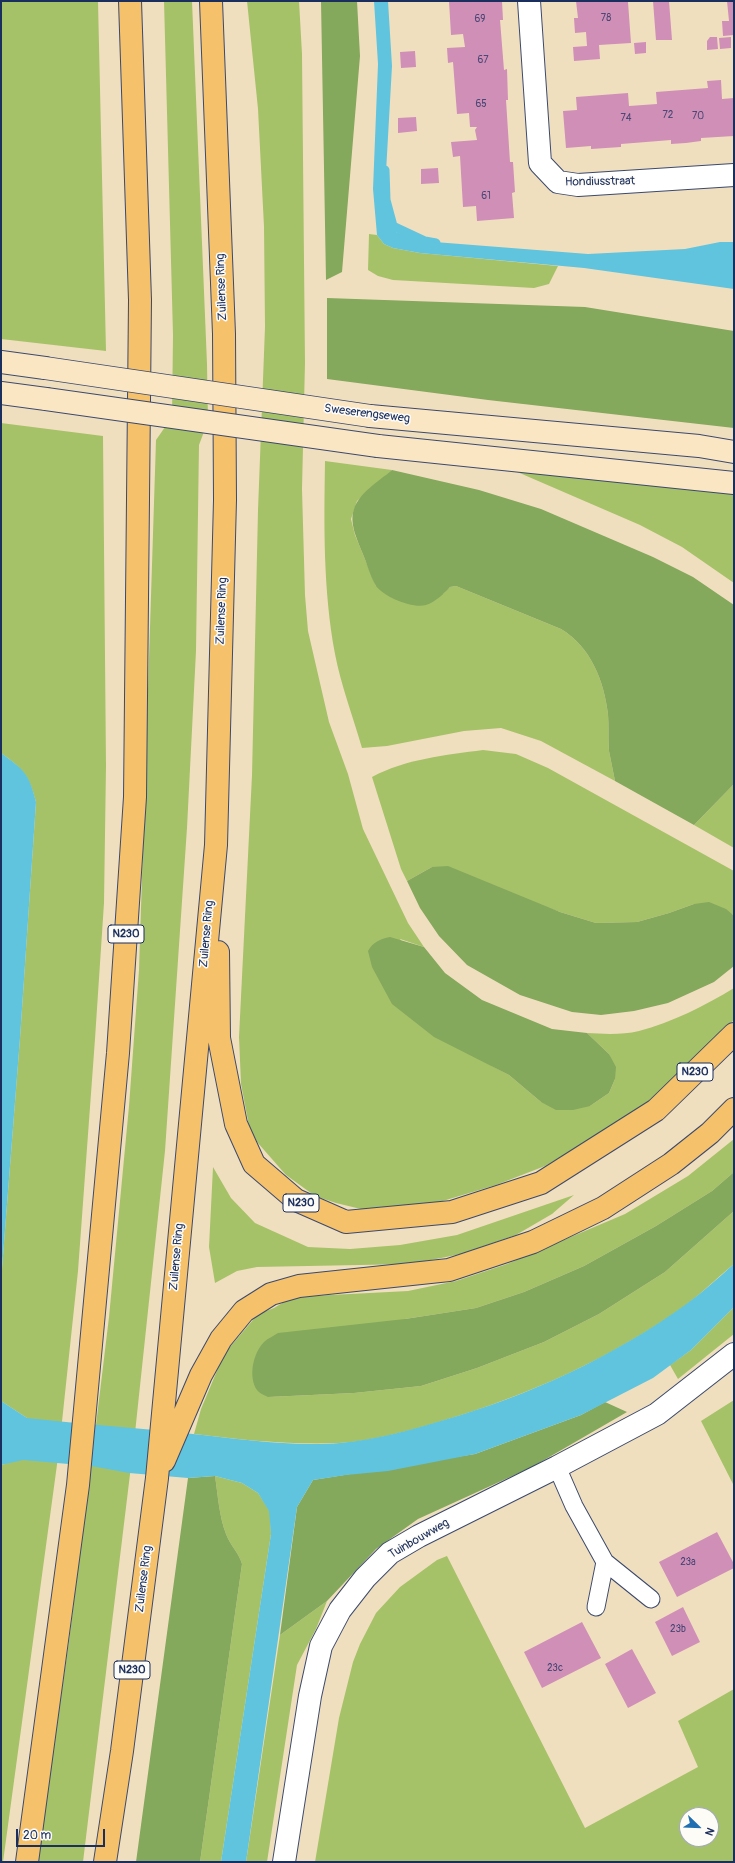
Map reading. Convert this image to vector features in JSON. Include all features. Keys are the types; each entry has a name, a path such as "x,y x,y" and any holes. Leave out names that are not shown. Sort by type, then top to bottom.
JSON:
{"main road":[{"name":"N230","path":"27,1862 78,1485 118,1053 135,797 140,300 130,1"},
{"name":"Zuilense Ring","path":"105,1862 122,1751 156,1478 216,845 225,500 224,358 211,1"},
{"name":"Sweserengseweg","path":"1,362 370,416 699,446 734,452"},
{"path":"1,393 378,446 734,483"},
{"name":"N230","path":"216,845 220,1038 236,1124 254,1164 296,1200 346,1222 452,1212 541,1183 656,1110 734,1034"},
{"name":"N230","path":"156,1478 201,1375 221,1339 244,1311 271,1294 299,1286 449,1270 533,1242 603,1208 670,1164 710,1133 734,1109"}],"street":[{"name":"Hondiusstraat","path":"529,1 540,163 558,182 578,185 734,175"},
{"name":"Tuinbouwweg","path":"284,1862 310,1696 321,1646 340,1610 364,1578 390,1553 419,1536 557,1467 657,1414 734,1354"}],"lane":[{"path":"557,1467 574,1506 605,1562 651,1599"},
{"path":"596,1608 605,1562"}],"green space":[{"path":"1,1 98,1 106,351 1,339"},
{"path":"164,1 192,1 208,421 199,445 196,651 187,828 165,1151 135,1433 83,1862 37,1862 69,1641 109,1317 129,1106 139,970 156,440 172,417 173,335"},
{"path":"247,1 299,1 302,54 305,363 302,489 305,595 308,631 329,722 348,774 363,829 408,923 424,947 400,939 492,1066 509,1075 541,1102 590,1106 609,1093 615,1079 609,1054 587,1033 626,1033 651,1028 688,1013 734,988 734,1020 663,1090 632,1115 545,1166 496,1185 436,1203 365,1210 315,1196 286,1175 257,1142 249,1126 241,1084 239,1037 252,775 258,510 265,327 264,227 258,109"},
{"path":"321,1 357,1 360,56 342,272 326,280"},
{"path":"369,234 377,235 384,244 393,248 420,253 558,266 549,284 534,288 393,280 378,276 368,270"},
{"path":"327,298 585,307 734,331 734,428 488,400 327,379"},
{"path":"1,423 103,436 106,766 104,903 78,1271 59,1450 3,1862 1,1862 1,1465 5,1464 27,1418 1,1401 1,1281 20,1038 36,802 31,785 24,773 1,753"},
{"path":"431,448 734,487 734,583 682,547 640,525 515,471"},
{"path":"325,461 392,470 357,501 351,519 355,535 376,586 443,594 450,587 456,586 561,629 580,645 594,666 603,689 608,714 609,751 615,781 541,741 501,728 464,731 387,746 362,748 340,677 331,630 325,558"},
{"path":"392,470 479,490 541,509 653,557 693,577 734,605 734,784 694,825 615,781 609,751 608,714 603,689 588,655 571,636 561,629 456,586 450,587 433,602 420,606 407,604 392,598 376,586 356,536 352,520 354,509 360,498"},
{"path":"483,750 516,754 548,768 734,871 734,920 733,915 694,904 637,922 596,923 560,912 432,867 407,881 401,869 372,777 412,762 440,756"},
{"path":"734,784 734,848 694,825"},
{"path":"448,866 560,912 596,923 637,922 694,904 709,902 726,909 733,915 734,966 714,982 668,1003 634,1011 601,1015 572,1012 520,995 467,965 439,936 420,908 407,881 432,867"},
{"path":"390,937 424,947 445,973 482,1000 552,1029 587,1033 609,1054 616,1067 615,1079 609,1093 590,1106 573,1110 556,1110 541,1102 509,1075 434,1037 392,1004 372,967 368,951 377,941"},
{"path":"734,1139 734,1172 712,1191 656,1226 584,1266 524,1292 476,1308 405,1319 268,1397 354,1393 421,1386 477,1368 544,1342 599,1314 665,1272 734,1211 734,1264 686,1305 629,1342 538,1387 474,1411 404,1432 378,1438 339,1443 285,1443 194,1434 201,1409 224,1354 258,1314 274,1308 292,1297 408,1291 456,1281 507,1264 625,1214 688,1176"},
{"path":"213,1167 231,1198 255,1223 308,1247 350,1249 400,1245 457,1235 574,1195 552,1214 516,1235 461,1254 411,1264 257,1267 237,1271 215,1283 209,1247"},
{"path":"734,1172 734,1211 665,1272 599,1314 544,1342 477,1368 421,1386 354,1393 268,1397 258,1391 254,1385 252,1372 257,1352 267,1339 278,1333 405,1319 476,1308 524,1292 584,1266 656,1226 712,1191"},
{"path":"734,1307 734,1334 678,1379 670,1365 691,1350"},
{"path":"734,1400 734,1486 701,1421"},
{"path":"605,1402 627,1412 532,1467 418,1519 376,1549 327,1601 280,1635 297,1507 313,1480 475,1454 581,1415"},
{"path":"215,1476 242,1483 258,1493 270,1511 271,1534 221,1862 200,1862 242,1564 228,1538 224,1527 219,1506"},
{"path":"215,1476 219,1506 224,1527 228,1538 242,1564 200,1862 136,1862 188,1478"},
{"path":"447,1556 585,1828 698,1767 678,1721 734,1689 734,1862 315,1862 339,1718 353,1662 360,1644 376,1613 400,1587 437,1560"},
{"path":"327,1601 316,1629 297,1665 267,1862 246,1862 280,1635"}],"water":[{"path":"374,1 388,1 392,66 385,190 391,222 396,232 422,241 588,254 685,249 720,242 734,242 734,289 584,268 420,253 393,248 384,244 377,235 373,189 378,64"},
{"path":"1,753 20,768 28,778 36,802 20,1038 1,1281"},
{"path":"734,1264 734,1307 691,1350 653,1378 581,1415 475,1454 388,1471 313,1480 297,1507 246,1862 221,1862 271,1534 269,1511 258,1493 242,1483 215,1476 188,1478 129,1473 91,1466 23,1460 1,1465 1,1401 27,1418 285,1443 322,1444 366,1440 405,1431 476,1410 539,1387 569,1373 628,1342 657,1324 698,1296"}],"building":[{"path":"449,1 502,1 503,20 500,20 504,70 507,69 508,100 506,100 510,162 513,162 515,192 512,193 514,218 477,221 476,206 463,207 460,156 453,157 451,142 477,140 475,130 477,127 470,127 469,113 457,114 453,62 448,63 447,48 465,47 463,34 451,35"},
{"path":"576,1 628,2 631,43 599,45 600,59 574,61 573,47 587,46 586,32 575,33 574,18 578,18"},
{"path":"653,1 669,1 672,40 656,40"},
{"path":"727,1 734,1 734,35 723,36 722,21 729,21"},
{"path":"710,37 717,37 718,49 707,50 707,41"},
{"path":"731,37 731,48 720,49 719,38"},
{"path":"646,42 646,53 635,54 634,43"},
{"path":"415,51 416,67 401,68 400,52"},
{"path":"721,80 722,99 734,98 734,136 701,138 701,141 686,143 671,144 671,140 621,144 621,147 591,149 591,146 566,148 563,111 577,110 576,97 628,93 629,106 657,104 656,92 708,88 707,81"},
{"path":"416,117 417,131 398,133 398,118"},
{"path":"438,168 439,183 421,184 421,169"},
{"path":"717,1532 734,1564 734,1568 677,1597 659,1562"},
{"path":"683,1607 700,1642 672,1656 655,1622"},
{"path":"582,1622 601,1658 542,1688 524,1652"},
{"path":"632,1649 656,1693 628,1708 605,1664"}],"waterway":[{"path":"385,170 386,200 393,226 425,241 436,243"}]}
